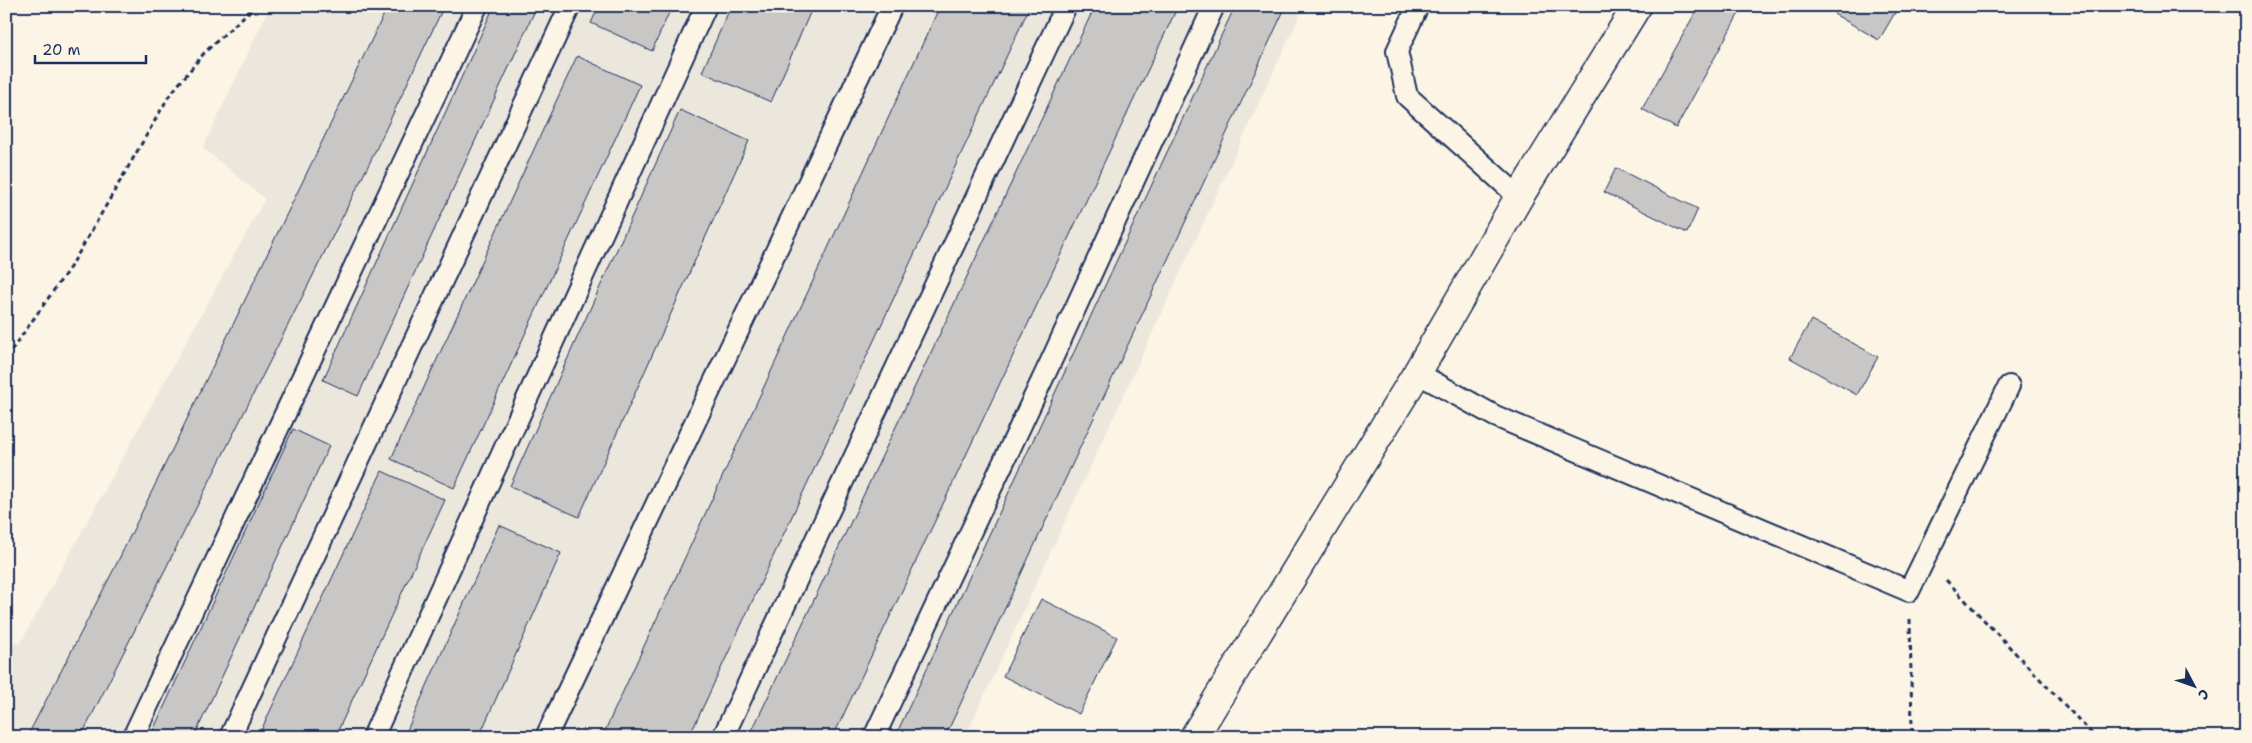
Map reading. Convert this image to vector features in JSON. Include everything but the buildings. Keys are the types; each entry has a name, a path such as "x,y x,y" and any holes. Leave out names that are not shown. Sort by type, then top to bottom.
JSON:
{"main road":[{"path":"1194,737 1417,373 1519,197 1637,6"}],"lane":[{"path":"133,737 477,6"},
{"path":"230,737 570,6"},
{"path":"373,737 706,6"},
{"path":"546,737 892,6"},
{"path":"723,737 1066,6"},
{"path":"874,737 1052,358 1214,6"},
{"path":"1418,6 1397,51 1408,96 1519,197"},
{"path":"1417,373 1495,416 1910,591 2009,386"}],"path":[{"path":"6,358 73,263 169,96 205,52 255,6"},
{"path":"1925,558 2094,737"},
{"path":"1910,591 1912,730 1924,737"}],"shaded area":[{"path":"270,6 1304,6 965,737 6,737 6,639 20,644 265,199 203,148"}]}
